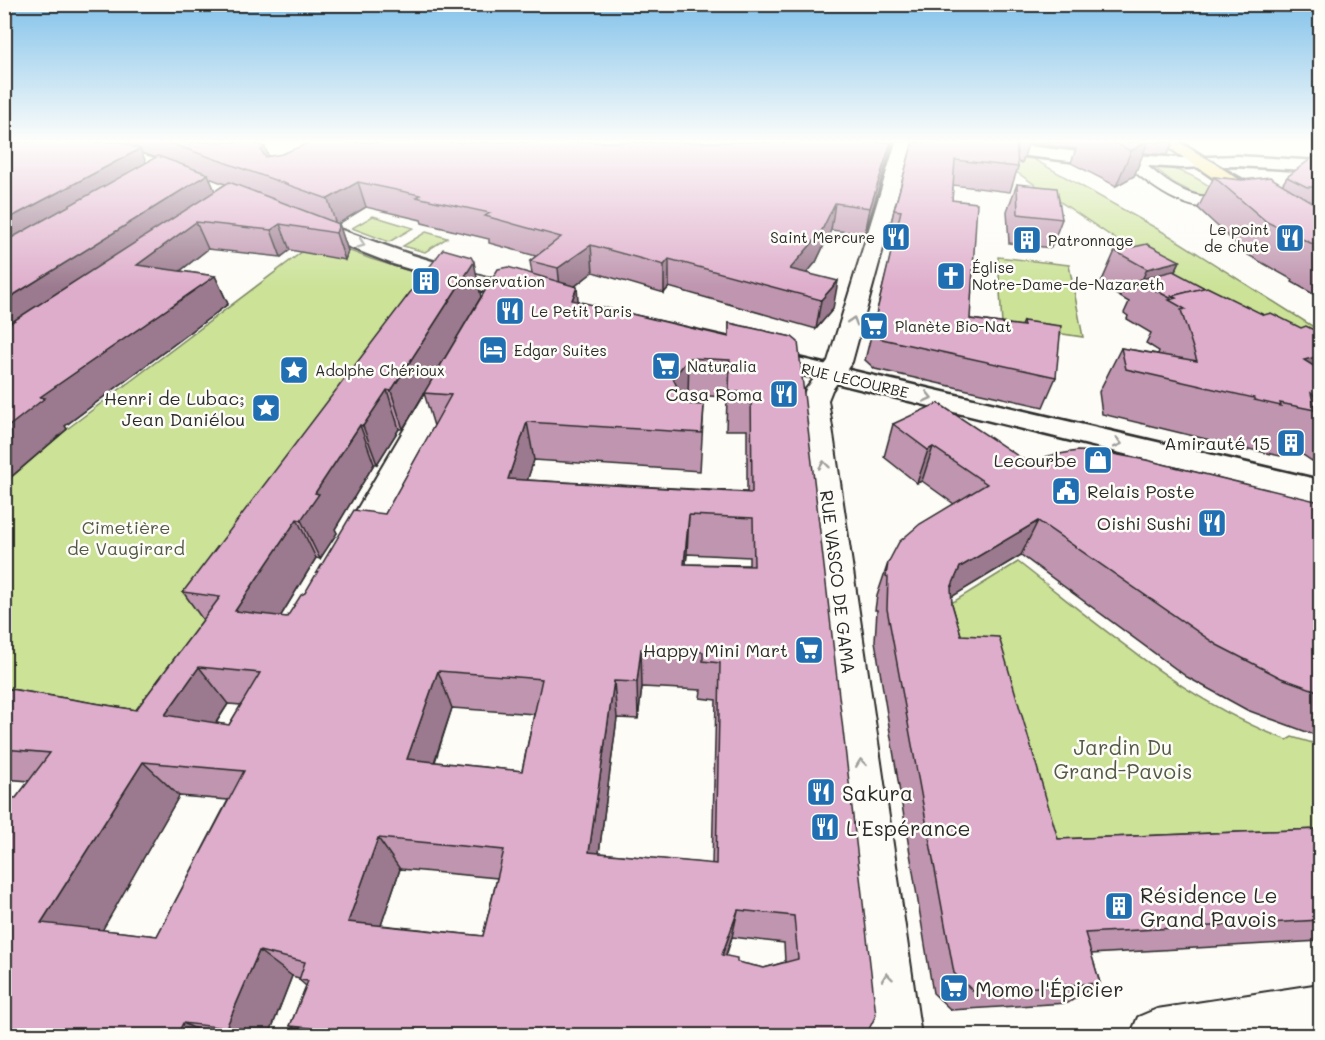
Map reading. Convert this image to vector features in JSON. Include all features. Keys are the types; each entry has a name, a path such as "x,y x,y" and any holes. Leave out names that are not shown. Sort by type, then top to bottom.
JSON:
{"main road":[{"path":"1243,191 1320,235"},
{"path":"280,214 401,259 493,298 556,305"},
{"name":"RUE LECOURBE","path":"738,352 1320,491"}],"street":[{"name":"RUE VASCO DE GAMA","path":"890,191 840,362 819,389 815,400 894,1035"},
{"path":"1172,191 1192,201 1207,203 1258,200"},
{"path":"340,568 464,350"},
{"path":"1157,1035 1320,1010"}],"green space":[{"path":"1044,191 1089,191 1170,236 1320,331 1320,369 1254,333"},
{"path":"1188,191 1216,191 1223,195 1197,195"},
{"path":"373,216 413,228 389,242 352,228"},
{"path":"426,232 447,238 425,252 403,246"},
{"name":"Cimetière de Vaugirard","path":"319,239 371,259 450,283 134,740 5,717 4,483 67,429"},
{"path":"998,257 1069,265 1083,337 1002,325"},
{"name":"Jardin Du Grand-Pavois","path":"1018,562 1113,637 1214,705 1287,740 1292,737 1320,745 1320,841 1056,856 941,626 953,602"}],"building":[{"path":"4,191 62,191 4,221"},
{"path":"96,191 181,191 4,301 4,242"},
{"path":"216,191 251,191 339,224 336,233 280,224 271,230 196,222 137,265 215,276 40,397 45,398 4,430 4,327"},
{"path":"304,191 343,191 328,199"},
{"path":"399,191 876,191 870,208 835,203 820,234 790,269 838,281 821,300 669,259 664,265 591,245 558,268 530,261 561,237 485,216 490,213 416,197 420,195"},
{"path":"899,191 953,191 952,200 977,203 970,319 1024,326 1023,321 1061,326 1056,377 882,339 872,331 901,211 894,210"},
{"path":"1017,191 1057,191 1062,219 1018,214"},
{"path":"1230,191 1293,191 1320,207 1320,251 1314,248 1319,247 1267,222"},
{"path":"1147,244 1180,261 1147,269 1115,251"},
{"path":"443,249 471,257 474,262 391,391 387,390 363,426 360,425 315,493 319,494 301,520 297,519 235,611 287,617 301,595 305,593 354,510 385,514 451,395 424,393 498,269 508,267 577,287 572,300 729,337 729,323 792,337 798,342 876,1015 866,1035 308,1034 310,1028 290,1026 308,981 299,980 305,962 259,951 226,1028 183,1023 177,1035 4,1035 4,797 16,798 50,753 4,749 4,688 136,710 220,597 183,592","holes":["689,358 730,360 729,392 751,392 752,493 508,479 527,422 702,433 704,405 685,404 673,378","689,515 753,518 754,566 684,564","641,649 703,652 703,661 720,663 716,864 589,852 614,681 637,682","199,667 260,673 229,725 165,715","438,671 542,679 522,771 407,759","143,762 244,771 157,936 41,923","378,838 504,850 483,936 348,922","738,910 794,916 798,959 764,968 737,962 737,958 722,955"]},
{"path":"1173,271 1205,288 1170,298 1144,284 1148,283 1141,279"},
{"path":"1207,287 1264,315 1271,313 1301,328 1306,326 1320,333 1320,356 1304,360 1320,370 1320,399 1311,393 1315,410 1280,403 1281,406 1126,369 1121,348 1197,361 1181,310 1185,309 1169,300 1176,298 1172,296"},
{"path":"938,403 1030,464 1048,456 1077,451 1102,452 1146,460 1320,502 1320,692 1281,678 1217,645 1038,521 960,567 951,588 952,604 961,635 999,637 1058,839 1320,829 1320,920 1085,933 1100,983 973,991 954,973 887,609 888,577 886,576 888,563 899,542 920,524 987,484 933,447 928,450 893,424"}],"place":[{"name":"Saint Mercure","path":"896,237"},
{"name":"Le point de chute","path":"1290,238"},
{"name":"Patronnage","path":"1027,240"},
{"name":"Église Notre-Dame-de-Nazareth","path":"951,276"},
{"name":"Conservation","path":"426,281"},
{"name":"Le Petit Paris","path":"510,311"},
{"name":"Planète Bio-Nat","path":"874,326"},
{"name":"Edgar Suites","path":"493,350"},
{"name":"Naturalia","path":"666,366"},
{"name":"Adolphe Chérioux","path":"294,370"},
{"name":"Casa Roma","path":"784,394"},
{"name":"Henri de Lubac; Jean Daniélou","path":"266,408"},
{"name":"Amirauté 15","path":"1291,443"},
{"name":"Lecourbe","path":"1098,460"},
{"name":"Relais Poste","path":"1066,491"},
{"name":"Oishi Sushi","path":"1212,523"},
{"name":"Happy Mini Mart","path":"809,650"},
{"name":"Sakura","path":"821,792"},
{"name":"L'Espérance","path":"825,827"},
{"name":"Résidence Le Grand Pavois","path":"1119,906"},
{"name":"Momo l'Épicier","path":"954,988"}]}
